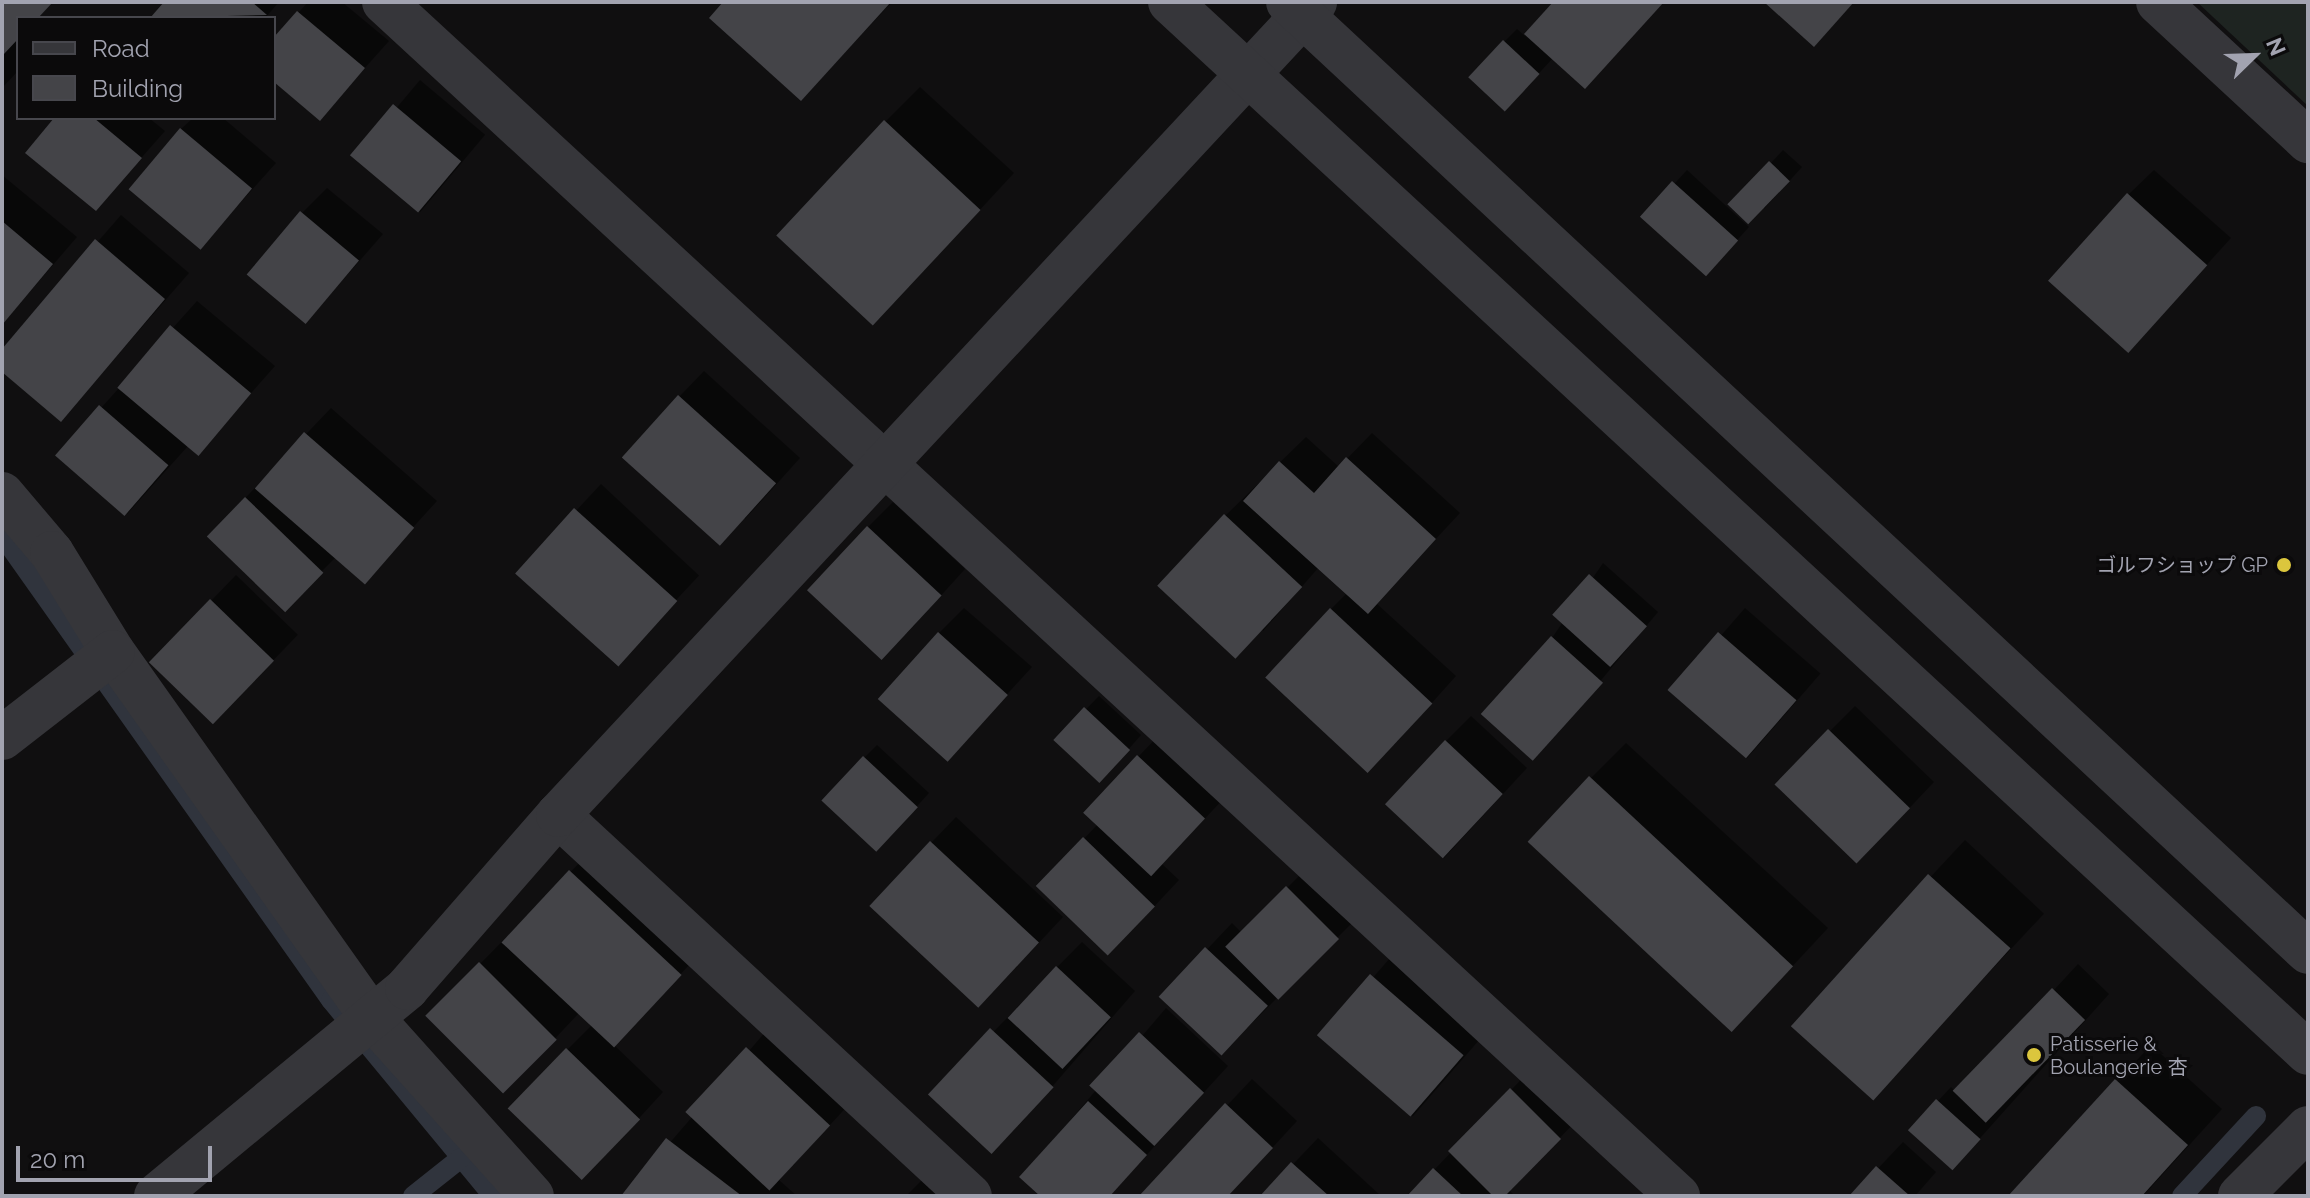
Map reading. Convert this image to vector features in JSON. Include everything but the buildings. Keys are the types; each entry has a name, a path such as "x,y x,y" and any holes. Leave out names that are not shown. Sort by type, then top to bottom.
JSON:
{"street":[{"path":"384,2 882,468 1678,1196"},
{"path":"1170,2 2308,1053"},
{"path":"2158,2 2308,141"},
{"path":"156,1196 361,1029 1248,74 1302,7 2308,952"},
{"path":"2,494 52,553 101,661 361,1029 532,1196"},
{"path":"2,738 101,661"},
{"path":"558,815 970,1196"},
{"path":"2240,1196 2308,1128"}],"shaded area":[{"path":"2197,2 2308,2 2308,106"}],"waterway":[{"path":"2,535 331,1000 493,1196"},
{"path":"2182,1196 2256,1116"},
{"path":"413,1196 461,1158"}],"place":[{"name":"ゴルフショップ GP","path":"2284,565"},
{"name":"Patisserie & Boulangerie 杏","path":"2034,1055"}]}
